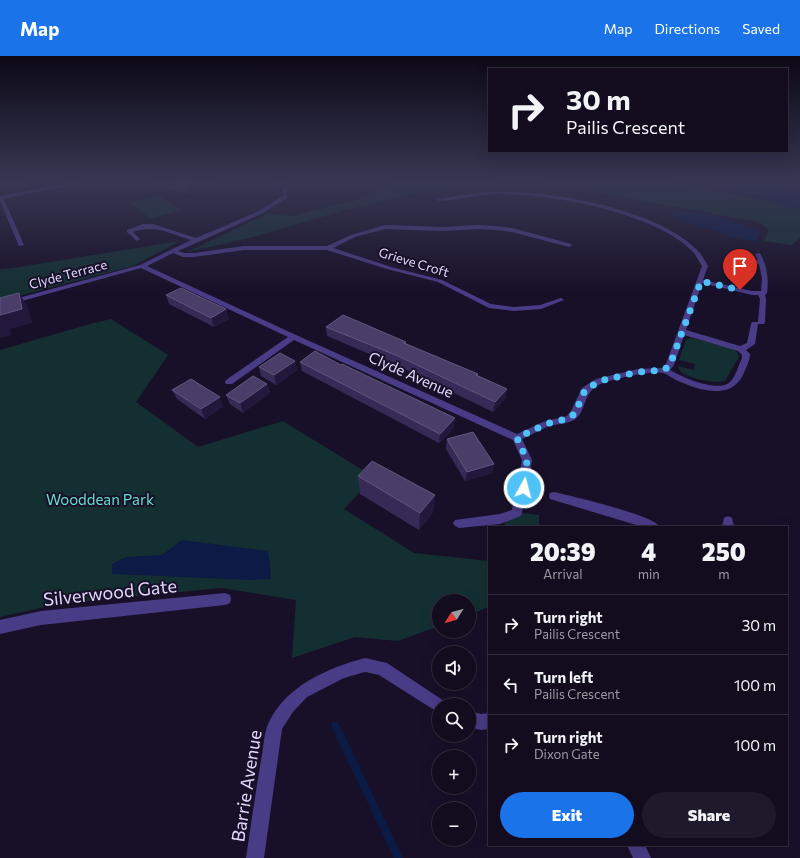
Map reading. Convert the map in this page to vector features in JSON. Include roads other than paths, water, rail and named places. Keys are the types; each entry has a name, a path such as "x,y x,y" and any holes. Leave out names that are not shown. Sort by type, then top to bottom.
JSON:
{"street":[{"path":"9,217 21,245"},
{"name":"Clyde Terrace","path":"0,305 142,266 196,240 249,217"},
{"path":"633,217 661,227 678,237 702,257 705,266 683,332 670,365 664,370"},
{"path":"137,239 129,231 149,226 196,240"},
{"name":"Grieve Croft","path":"328,248 353,236 385,227 443,229 478,227 495,228 512,230 569,245"},
{"name":"Grieve Croft","path":"172,251 183,255 194,255 244,248 328,248 389,268 440,281 489,306 514,309 541,307 561,300"},
{"path":"758,254 765,272 766,282 764,293 761,294"},
{"path":"742,260 761,262"},
{"name":"Clyde Avenue","path":"142,266 293,338 517,438"},
{"path":"701,281 761,294"},
{"path":"741,349 751,344 758,323 763,299 761,294"},
{"path":"459,523 500,519 518,513 524,488 527,460 517,438 546,424 570,418 575,413 585,390 600,381 638,372 664,370 676,376 712,388 726,388 733,384 746,358 746,354 741,349 683,332"},
{"path":"229,382 293,338"},
{"path":"554,496 640,520 652,526"},
{"name":"Silverwood Gate","path":"0,627 41,618 225,599"},
{"name":"Barrie Avenue","path":"255,858 275,726 288,707 302,692 342,671 365,665 382,668 432,701"},
{"path":"476,721 488,721"},
{"path":"636,846 642,858"}],"water":[{"path":"673,217 720,217 760,230 756,242 723,235 718,231"},
{"path":"182,540 268,551 271,579 251,580 112,574 112,564 126,557 162,555"}],"waterway":[{"path":"335,725 399,858"}],"park label":[{"name":"Wooddean Park","path":"100,500"}]}
